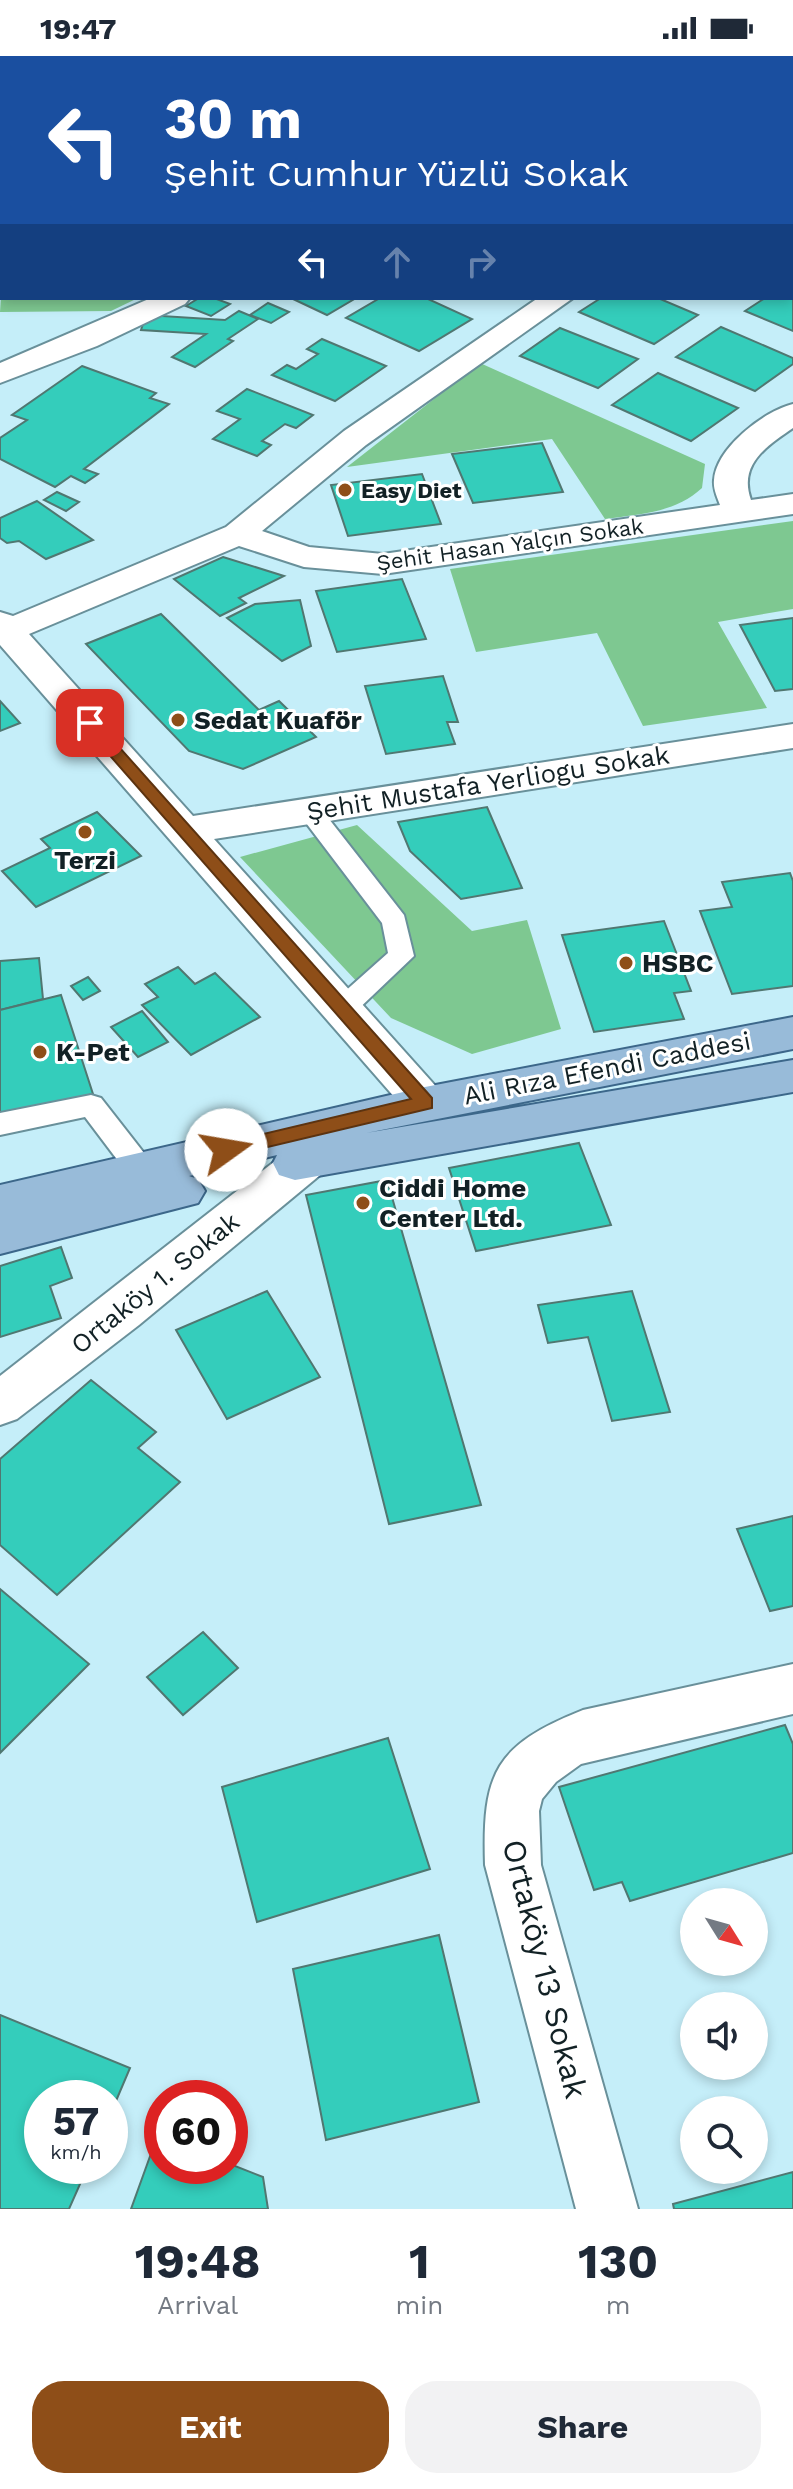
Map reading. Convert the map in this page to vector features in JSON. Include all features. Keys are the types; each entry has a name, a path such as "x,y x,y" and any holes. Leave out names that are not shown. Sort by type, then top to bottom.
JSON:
{"main road":[{"name":"Ali Rıza Efendi Caddesi","path":"0,1203 425,1103 793,1033"},
{"name":"Ali Rıza Efendi Caddesi","path":"0,1236 309,1159 793,1076"}],"street":[{"path":"0,374 86,340 171,300"},
{"path":"425,1103 5,626 238,534 355,438 555,300"},
{"path":"739,511 731,487 734,468 748,449 793,413"},
{"name":"Şehit Hasan Yalçın Sokak","path":"238,534 304,557 383,564 793,504"},
{"name":"Şehit Mustafa Yerliogu Sokak","path":"184,831 793,736"},
{"name":"Ortaköy 1. Sokak","path":"0,1404 122,1311 309,1159"},
{"name":"Ortaköy 13 Sokak","path":"607,2209 513,1865 511,1811 518,1786 537,1763 583,1736 793,1689"}],"lane":[{"path":"309,811 395,921 400,938 401,956 342,1009"},
{"path":"0,1124 91,1105 141,1170"}],"green space":[{"path":"1,300 134,300 111,311 0,312"},
{"path":"480,363 705,464 702,488 669,507 605,519 552,439 347,467"},
{"path":"793,521 793,609 718,622 767,708 643,726 597,633 476,652 450,569"},
{"path":"357,825 472,931 527,920 561,1029 472,1054 391,1018 240,857"}],"building":[{"path":"196,300 219,300 230,304 211,316 186,306"},
{"path":"295,300 353,300 327,315"},
{"path":"377,300 430,300 472,319 419,351 346,318"},
{"path":"598,300 663,300 698,315 654,344 579,312"},
{"path":"762,300 793,300 793,331 745,311"},
{"path":"268,303 289,312 271,323 250,315"},
{"path":"239,311 258,319 195,367 172,357 206,334 141,330 146,315 225,320"},
{"path":"721,327 793,358 793,364 755,391 676,357"},
{"path":"560,328 638,359 598,388 520,356"},
{"path":"322,339 386,366 335,401 272,375 287,365 296,369 318,354 307,349"},
{"path":"82,366 156,393 150,398 169,404 84,469 98,474 85,483 71,476 55,487 0,459 0,438 27,420 12,415"},
{"path":"658,373 738,408 691,441 612,405"},
{"path":"247,389 313,415 296,428 285,424 262,441 271,445 257,456 213,439 240,419 217,411"},
{"path":"542,443 563,492 473,503 452,454"},
{"path":"422,474 441,524 348,536 331,485"},
{"path":"57,492 79,502 66,511 44,500"},
{"path":"37,501 93,540 46,559 19,541 7,543 0,538 0,518"},
{"path":"223,557 284,576 239,598 246,603 220,616 174,579"},
{"path":"402,579 426,639 337,652 316,591"},
{"path":"300,600 311,646 282,661 227,618 255,604"},
{"path":"161,614 259,710 279,701 316,737 243,769 189,751 86,644"},
{"path":"793,618 793,689 775,691 740,625"},
{"path":"443,676 458,722 447,722 455,744 386,754 365,686"},
{"path":"0,701 20,723 0,731"},
{"path":"487,807 522,888 461,899 410,851 398,822"},
{"path":"97,812 141,856 36,907 2,871 50,848 41,839"},
{"path":"790,873 793,881 793,986 732,994 700,911 732,907 722,882"},
{"name":"HSBC","path":"664,921 691,991 674,993 684,1019 594,1032 562,935"},
{"path":"39,958 43,999 0,1010 0,961"},
{"path":"178,967 195,984 215,973 260,1017 191,1055 142,1005 158,997 145,984"},
{"path":"88,977 100,991 83,1000 71,986"},
{"name":"K-Pet","path":"61,995 93,1094 0,1117 0,1010"},
{"path":"142,1011 168,1042 138,1057 111,1027"},
{"path":"579,1143 611,1225 476,1251 449,1168"},
{"path":"387,1180 481,1505 389,1524 306,1195"},
{"path":"61,1247 72,1278 50,1286 61,1318 0,1337 0,1266"},
{"path":"267,1291 320,1377 227,1419 176,1330"},
{"path":"632,1291 670,1412 612,1421 588,1337 548,1343 538,1305"},
{"path":"91,1380 156,1432 138,1448 180,1482 57,1595 0,1545 0,1459"},
{"path":"793,1516 793,1606 770,1611 737,1529"},
{"path":"0,1589 89,1664 0,1753"},
{"path":"203,1632 238,1668 183,1715 147,1677"},
{"path":"785,1725 793,1744 793,1853 630,1901 622,1882 594,1890 559,1787"},
{"path":"388,1738 430,1869 257,1922 222,1787"},
{"path":"439,1935 479,2102 326,2140 293,1969"},
{"path":"0,2015 130,2068 125,2080 24,2080 24,2184 80,2184 69,2209 0,2209"},
{"path":"248,2171 263,2177 268,2209 131,2209 144,2173 144,2184 248,2184"},
{"path":"793,2172 793,2209 674,2209 673,2204 748,2184 768,2184 768,2179"}],"place":[{"name":"Easy Diet","path":"345,490"},
{"name":"Sedat Kuaför","path":"178,720"},
{"name":"Terzi","path":"85,832"},
{"name":"HSBC","path":"626,963"},
{"name":"K-Pet","path":"40,1052"},
{"name":"Ciddi Home Center Ltd.","path":"363,1203"}],"route":[{"path":"90,723 425,1103 226,1150"}]}
